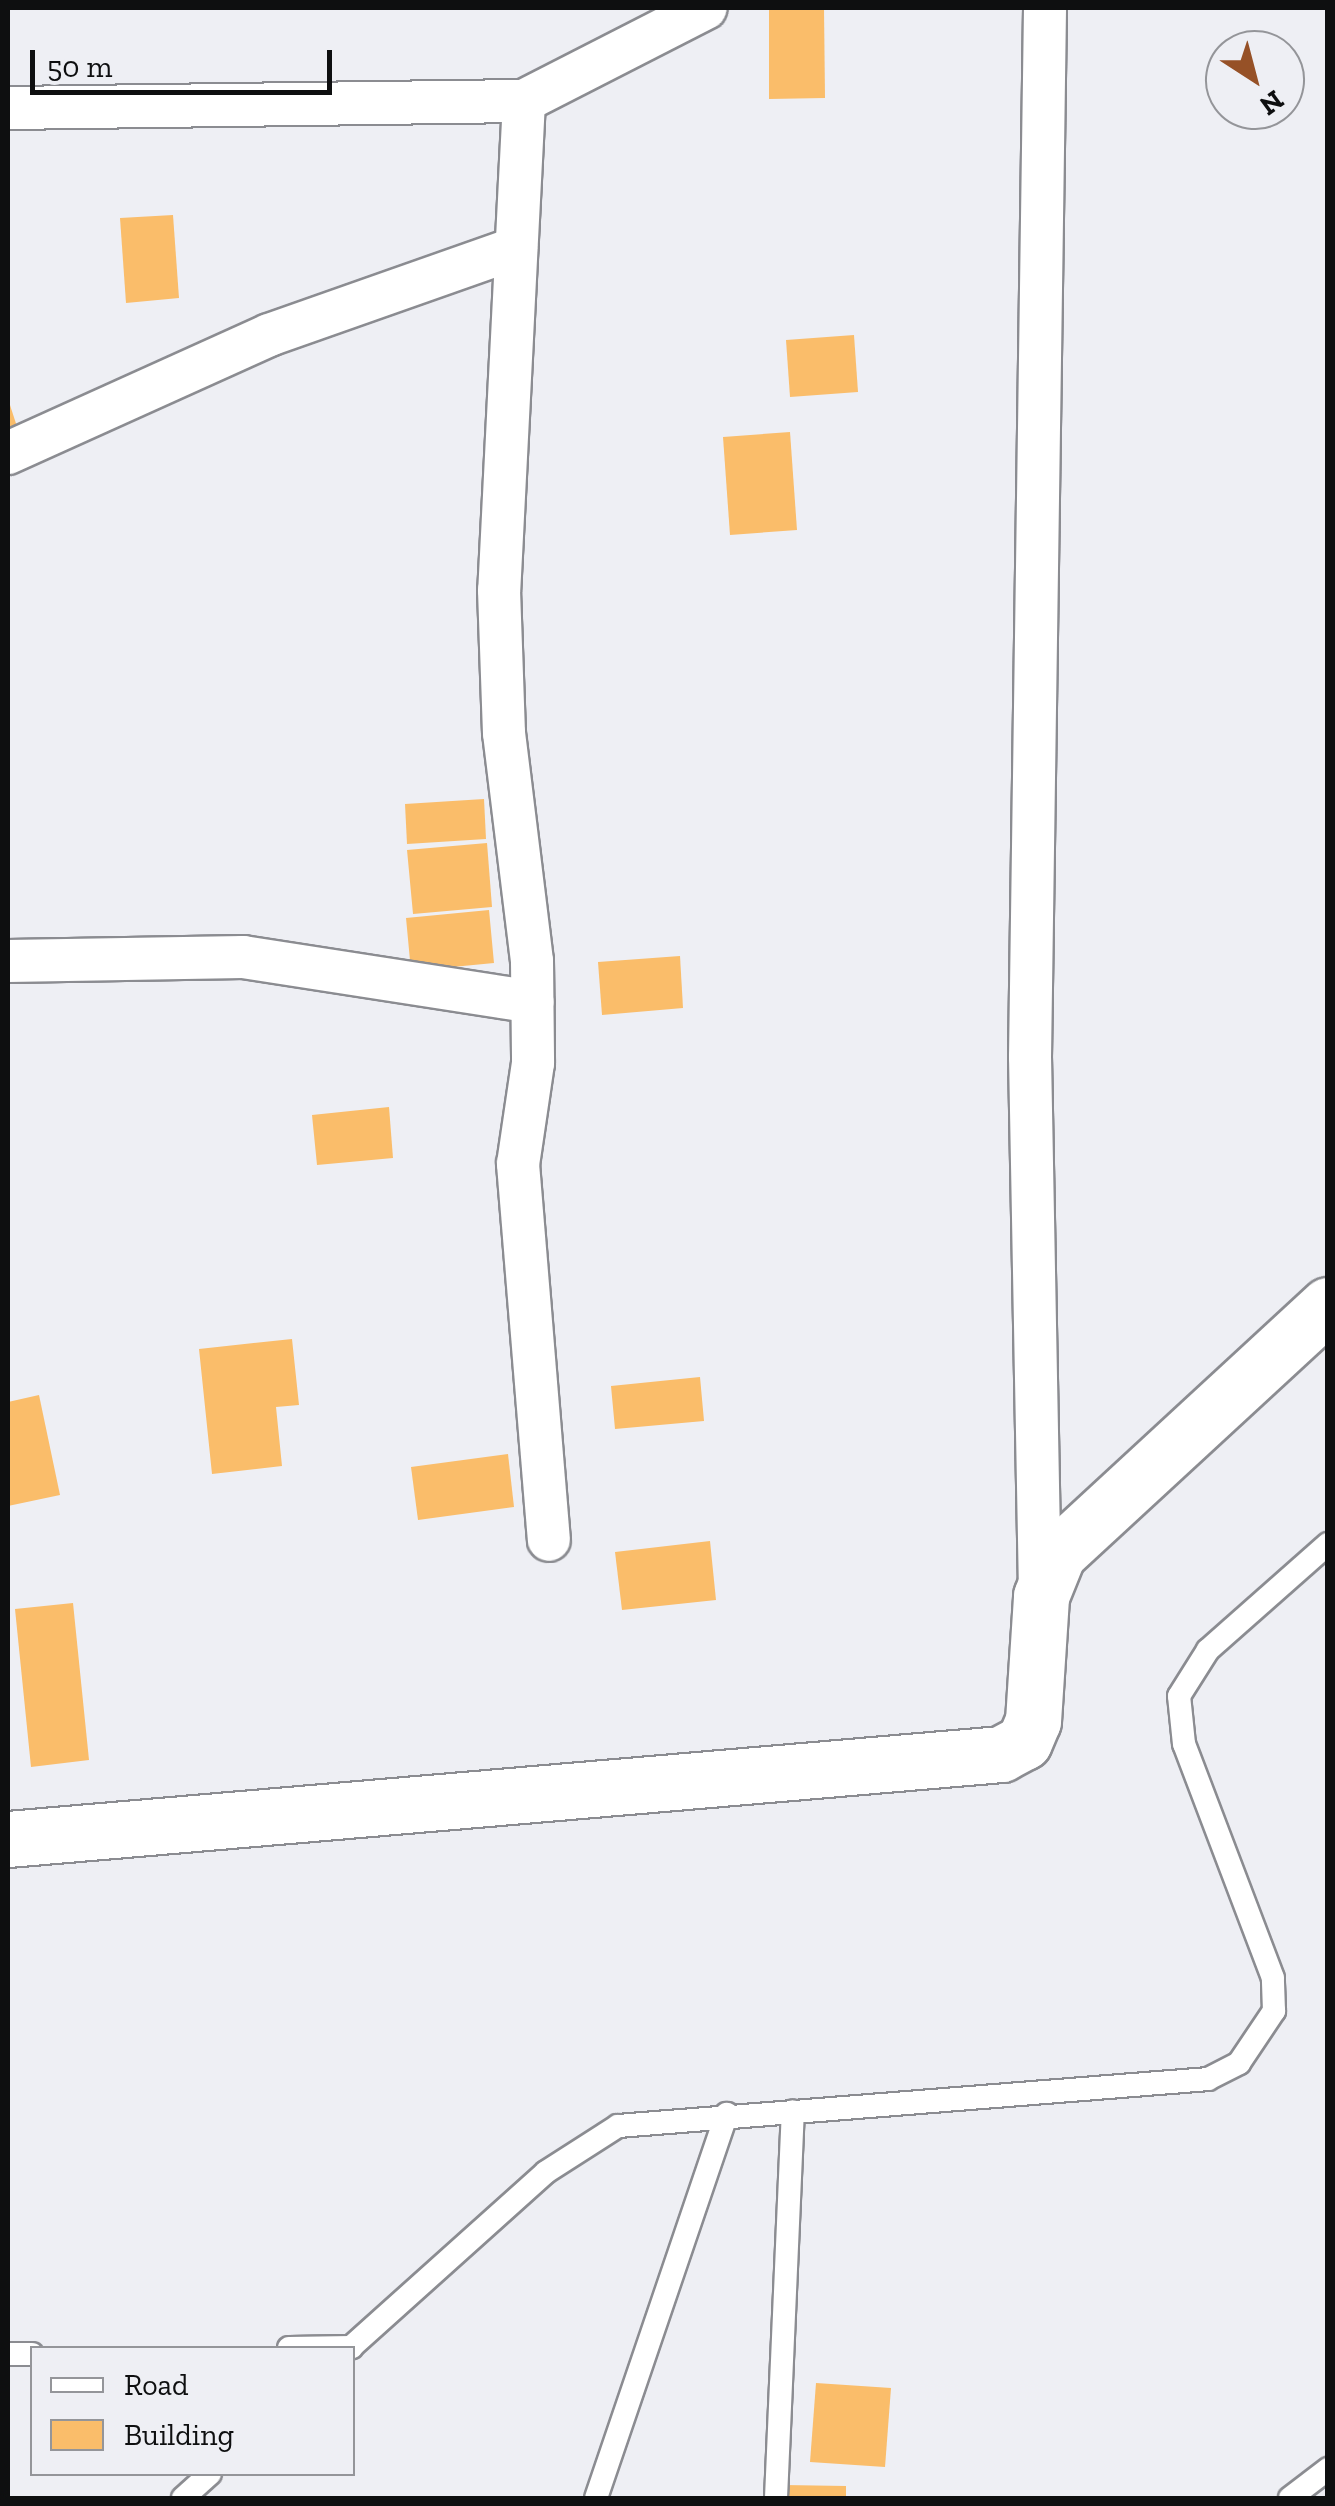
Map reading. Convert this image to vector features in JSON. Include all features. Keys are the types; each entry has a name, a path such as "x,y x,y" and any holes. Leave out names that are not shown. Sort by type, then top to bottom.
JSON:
{"street":[{"path":"8,108 524,101 706,8"},
{"path":"8,1839 1001,1754 1024,1742 1033,1721 1040,1596 1030,1057 1045,8"},
{"path":"524,101 500,662 533,1002 518,1164 548,1540"},
{"path":"8,453 269,334 516,248"},
{"path":"8,961 100,953 256,958 533,1002"},
{"path":"1040,1596 1081,1526 1328,1304"}],"lane":[{"path":"353,2346 578,2146 650,2117 793,2111 1208,2079 1240,2063 1274,2011 1273,1978 1184,1744 1180,1696 1208,1650 1328,1544"},
{"path":"776,2498 793,2111"},
{"path":"596,2498 727,2114"},
{"path":"1290,2498 1328,2468"},
{"path":"182,2498 208,2476"}],"building":[{"path":"769,8 824,8 825,98 769,99"},
{"path":"173,215 179,298 126,303 120,218"},
{"path":"854,335 858,392 790,397 786,340"},
{"path":"8,399 23,445 8,450"},
{"path":"790,432 797,530 730,535 723,437"},
{"path":"484,799 486,839 407,844 405,804"},
{"path":"487,843 492,907 413,914 407,850"},
{"path":"489,910 494,963 411,971 406,918"},
{"path":"680,956 683,1008 602,1015 598,962"},
{"path":"389,1107 393,1158 317,1165 312,1115"},
{"path":"292,1339 299,1405 276,1407 282,1466 212,1474 199,1349"},
{"path":"700,1377 704,1421 615,1429 611,1386"},
{"path":"39,1395 60,1495 8,1506 8,1402"},
{"path":"508,1454 514,1507 418,1520 411,1467"},
{"path":"710,1541 716,1600 622,1610 615,1552"},
{"path":"73,1603 89,1760 31,1767 15,1609"},
{"path":"816,2383 891,2388 885,2467 810,2462"},
{"path":"784,2485 846,2486 846,2498 784,2498"}]}
